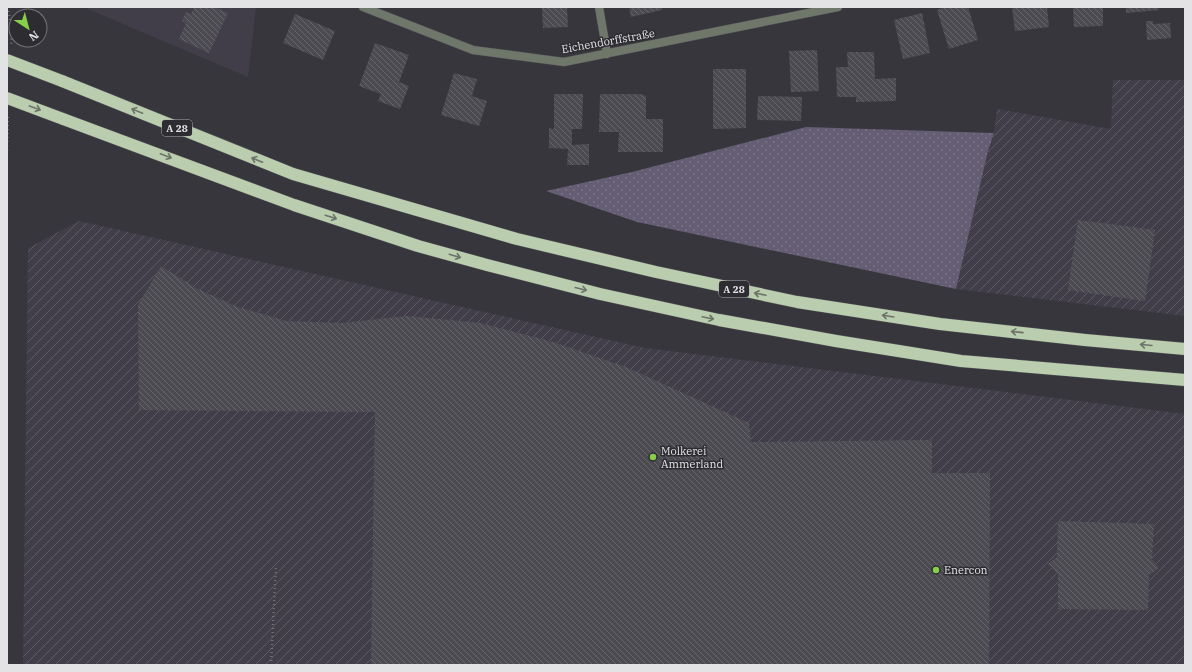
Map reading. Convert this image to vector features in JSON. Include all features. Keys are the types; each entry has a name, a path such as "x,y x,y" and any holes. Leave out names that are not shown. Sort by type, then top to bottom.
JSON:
{"highway":[{"name":"A 28","path":"7,60 293,174 517,240 797,302 940,324 1185,349"},
{"path":"7,98 294,205 418,246 487,266 600,294 719,320 961,361 1185,380"}],"street":[{"name":"Eichendorffstraße","path":"363,7 473,50 564,62 838,7"},
{"path":"599,7 607,54"}],"path":[{"path":"271,665 276,565"}],"shaded area":[{"path":"83,7 256,7 248,77"},
{"path":"1113,80 1185,80 1185,316 956,289 988,151 994,133 997,109 1111,129"},
{"path":"806,127 994,133 988,151 956,289 637,222 546,191 632,172"},
{"path":"79,221 645,348 1185,414 1185,665 23,665 28,248"}],"building":[{"path":"194,7 214,7 228,13 209,53 179,39 186,23 182,21 186,12 191,14"},
{"path":"542,7 567,7 568,27 543,28"},
{"path":"629,7 662,7 662,10 631,17"},
{"path":"945,7 968,7 978,40 949,49 937,10"},
{"path":"1012,7 1047,7 1049,27 1015,31"},
{"path":"1073,7 1103,7 1103,26 1074,27"},
{"path":"1126,7 1158,7 1159,10 1126,13"},
{"path":"922,13 930,53 903,59 894,20"},
{"path":"295,14 335,31 323,60 283,43"},
{"path":"1146,21 1153,21 1153,24 1170,23 1171,38 1147,40"},
{"path":"375,43 409,55 399,82 409,86 400,109 378,101 381,94 359,86"},
{"path":"817,50 819,91 791,92 789,51"},
{"path":"847,52 874,52 875,79 896,78 896,101 856,102 856,97 837,97 836,67 848,67"},
{"path":"713,69 746,69 746,128 713,129"},
{"path":"454,73 477,79 472,96 487,101 479,126 441,115"},
{"path":"554,94 583,94 582,129 572,129 572,145 589,144 589,165 567,165 568,149 549,148 549,128 554,129"},
{"path":"600,94 640,94 646,96 646,119 663,119 663,152 618,152 619,132 599,132"},
{"path":"758,96 802,97 801,121 757,120"},
{"path":"1078,220 1155,230 1145,301 1068,290"},
{"name":"Molkerei Ammerland","path":"161,266 196,288 235,306 286,321 342,323 407,316 481,323 553,342 626,367 749,423 751,442 932,440 932,473 990,473 989,665 371,665 375,412 139,410 138,305"},
{"path":"1058,521 1154,524 1152,559 1159,568 1149,575 1148,610 1058,609 1058,574 1048,564 1057,557"}],"place":[{"name":"Molkerei Ammerland","path":"653,457"},
{"name":"Enercon","path":"936,570"}]}
